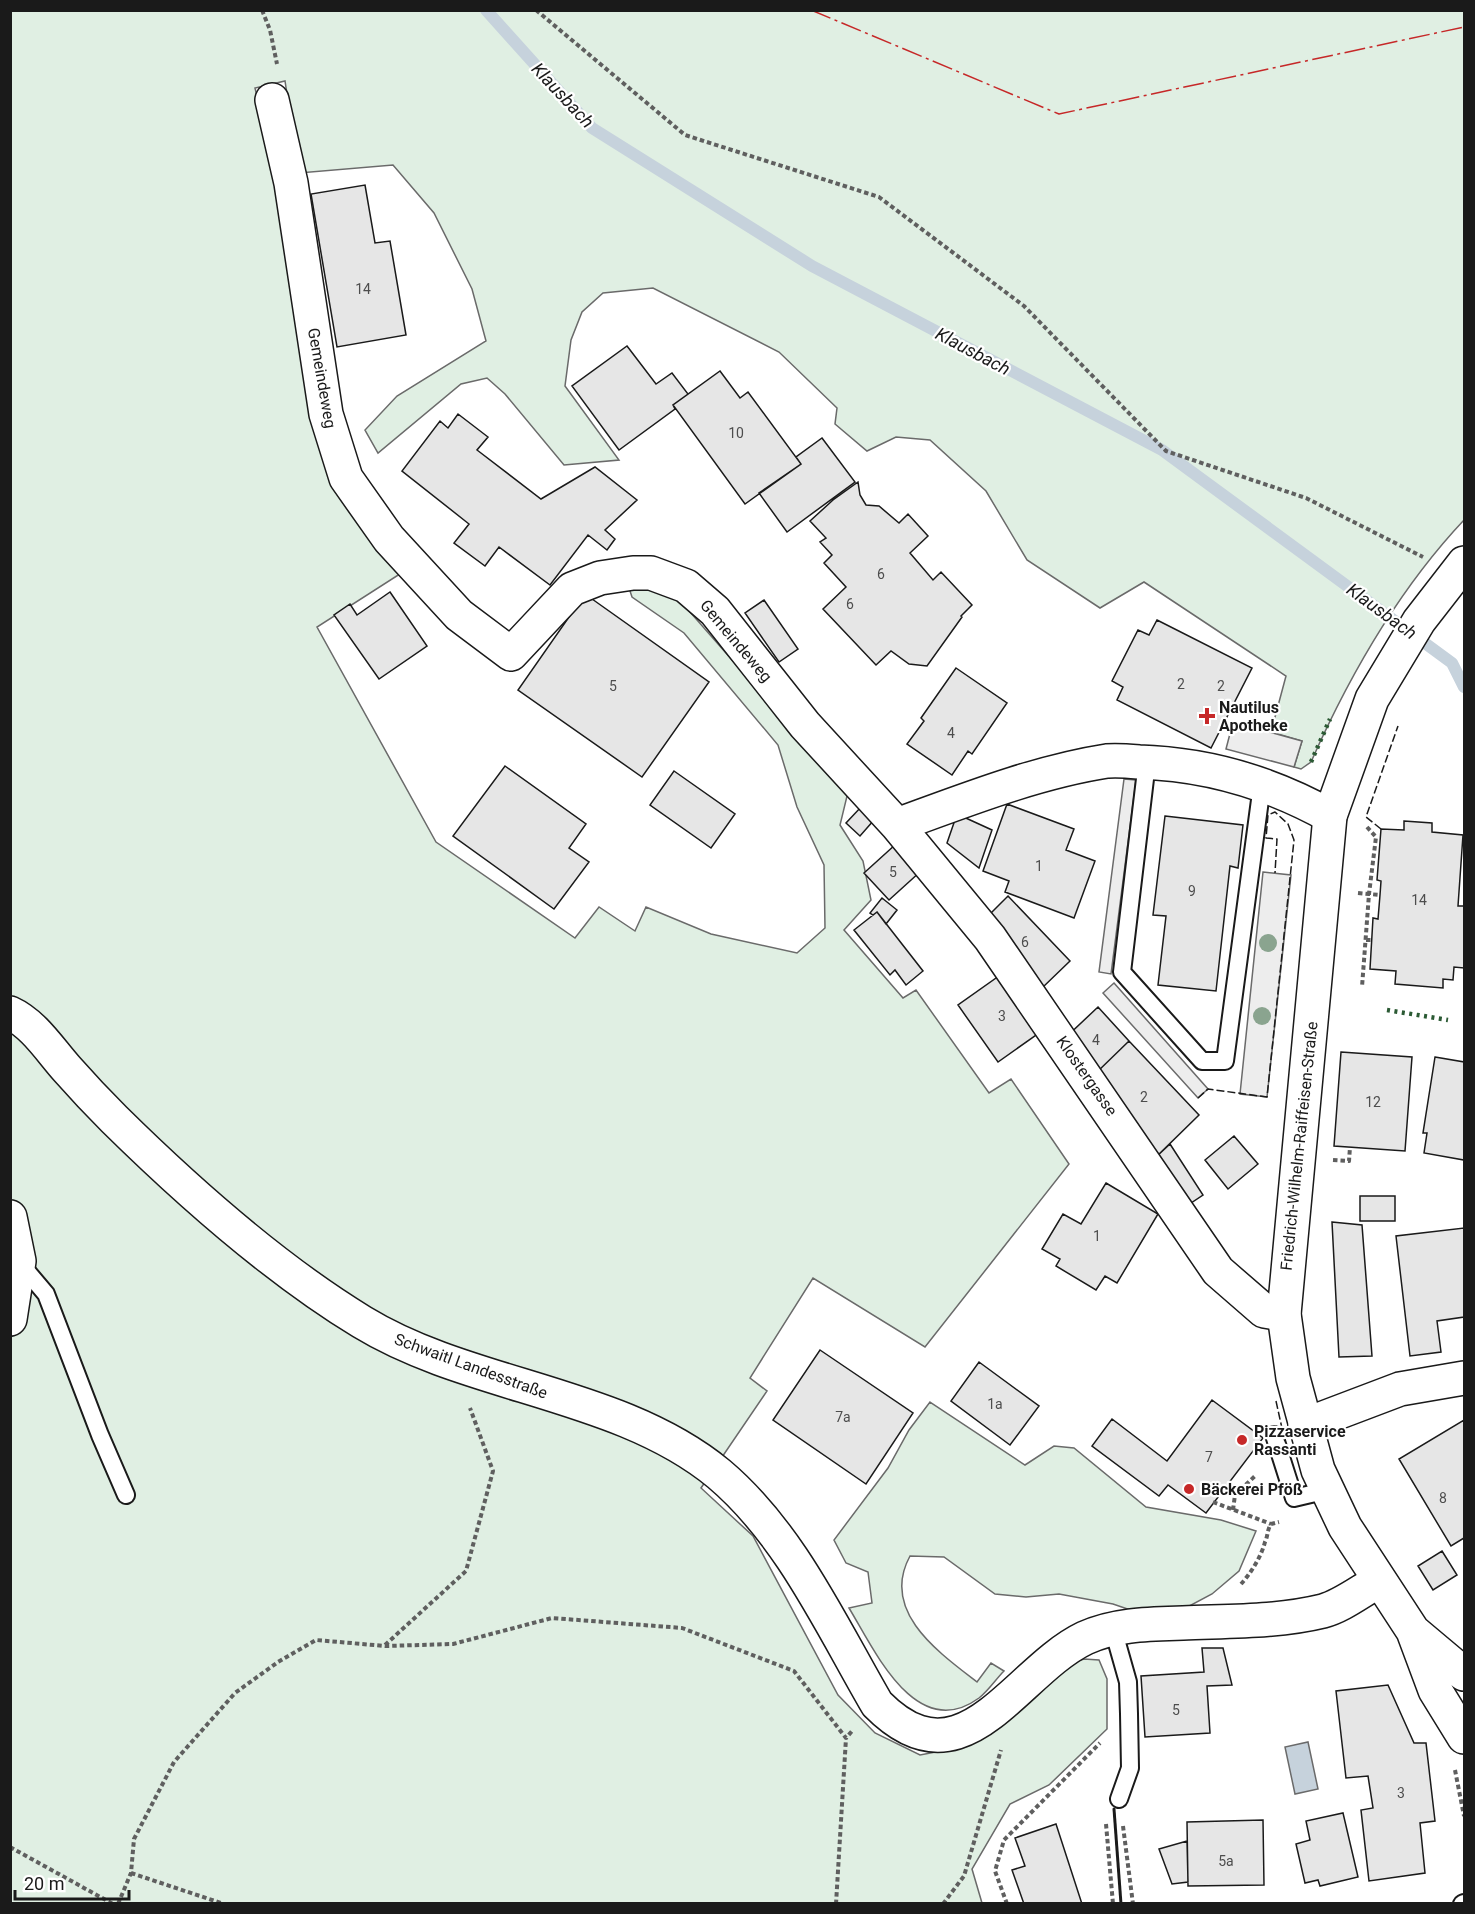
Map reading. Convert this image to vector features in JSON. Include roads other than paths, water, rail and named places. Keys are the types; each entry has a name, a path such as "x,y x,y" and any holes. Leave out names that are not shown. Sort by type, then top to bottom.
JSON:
{"street":[{"name":"Gemeindeweg","path":"272,100 291,183 326,414 346,478 388,539 459,615 511,654 572,589 600,578 651,573 686,586 715,611 805,725 897,825"},
{"name":"Friedrich-Wilhelm-Raiffeisen-Straße","path":"1458,570 1419,621 1372,699 1330,816 1284,1314 1293,1378 1318,1470 1345,1527 1413,1631 1459,1752"},
{"path":"897,825 1001,788 1108,761 1189,765 1263,785 1298,798 1330,816"},
{"name":"Klostergasse","path":"897,825 990,938 1218,1270 1264,1311 1284,1314"},
{"name":"Schwaitl Landesstraße","path":"10,1013 32,1029 112,1117 163,1166 307,1284 362,1322 416,1348 626,1423 683,1450 716,1472 765,1519 877,1704 891,1718 915,1733 940,1735 978,1722 993,1712 1069,1647 1085,1638 1113,1629"},
{"path":"10,1217 19,1261 10,1319"},
{"path":"1305,1425 1400,1389 1464,1378"},
{"path":"1113,1629 1140,1624 1297,1616 1327,1610 1379,1581"},
{"name":"Friedrich-Wilhelm-Raiffeisen-Straße","path":"1413,1631 1464,1674"}],"lane":[{"path":"1148,762 1122,972 1202,1061 1225,1061 1263,785"},
{"path":"19,1261 46,1294 100,1435 126,1495"},
{"path":"1274,1435 1294,1498 1328,1490"},
{"path":"1113,1629 1128,1682 1130,1768 1119,1799"}],"waterway":[{"name":"Klausbach","path":"486,10 592,128 812,266 1162,450 1452,663 1464,687"}],"place":[{"name":"Nautilus Apotheke","path":"1207,716"},
{"name":"Pizzaservice Rassanti","path":"1242,1440"},
{"name":"Bäckerei Pföß","path":"1189,1489"}]}
